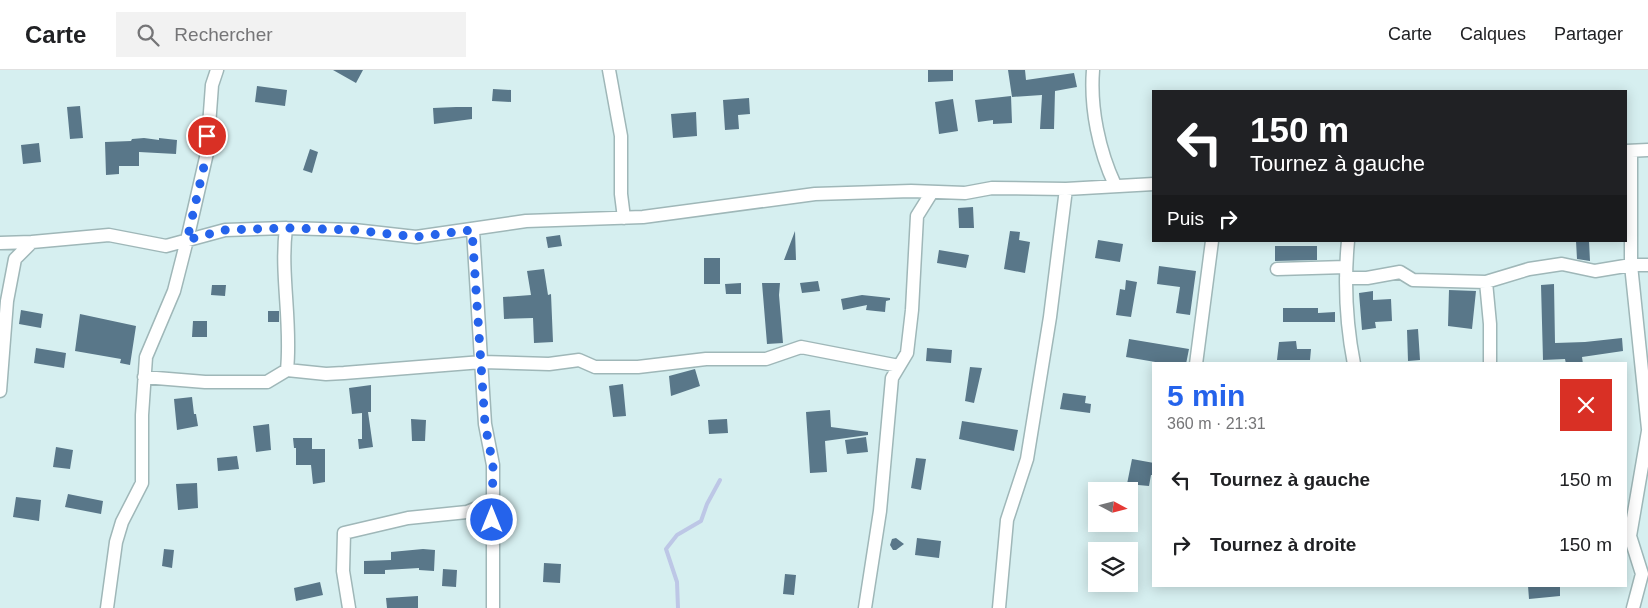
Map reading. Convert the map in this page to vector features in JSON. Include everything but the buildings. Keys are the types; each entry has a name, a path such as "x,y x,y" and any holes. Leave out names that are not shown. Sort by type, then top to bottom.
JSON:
{"street":[{"path":"106,608 116,542 122,522 142,483 142,415 146,357 174,290 187,240 207,153 212,85 217,70"},
{"path":"609,70 621,136 621,194 624,218"},
{"path":"1093,70 1091,93 1106,166 1115,185"},
{"path":"1634,608 1642,574 1630,536 1645,471 1648,430 1631,265 1629,151 1648,150"},
{"path":"0,243 109,235 166,246 224,230 286,228 354,230 416,237 526,221 643,217 815,194 965,193 992,188 1066,189 1152,184"},
{"path":"999,608 1007,520 1028,459 1050,318 1066,189"},
{"path":"865,608 880,510 892,378 907,353 912,310 917,216 932,192"},
{"path":"286,228 285,290 290,346 288,370"},
{"path":"472,230 485,424 493,465 494,608"},
{"path":"0,391 7,301 15,260 32,242"},
{"path":"1196,362 1212,242"},
{"path":"1348,242 1346,272 1347,326 1354,362"},
{"path":"1277,269 1346,272 1367,278 1400,272 1413,280 1486,282 1529,269 1562,264 1595,271 1631,265 1648,266"},
{"path":"1486,282 1490,324 1490,362"},
{"path":"144,377 205,382 267,382 288,370 326,374 482,362 548,364 579,360 595,367 638,367 713,358 766,359 801,348 899,366"},
{"path":"349,608 343,571 344,533 408,518 467,512 492,502"}],"waterway":[{"path":"678,608 677,582 666,549 677,535 701,521 707,504 720,480"}],"route":[{"path":"207,136 207,153 187,240 224,230 286,228 354,230 416,237 472,230 485,424 493,465 492,520"}]}
